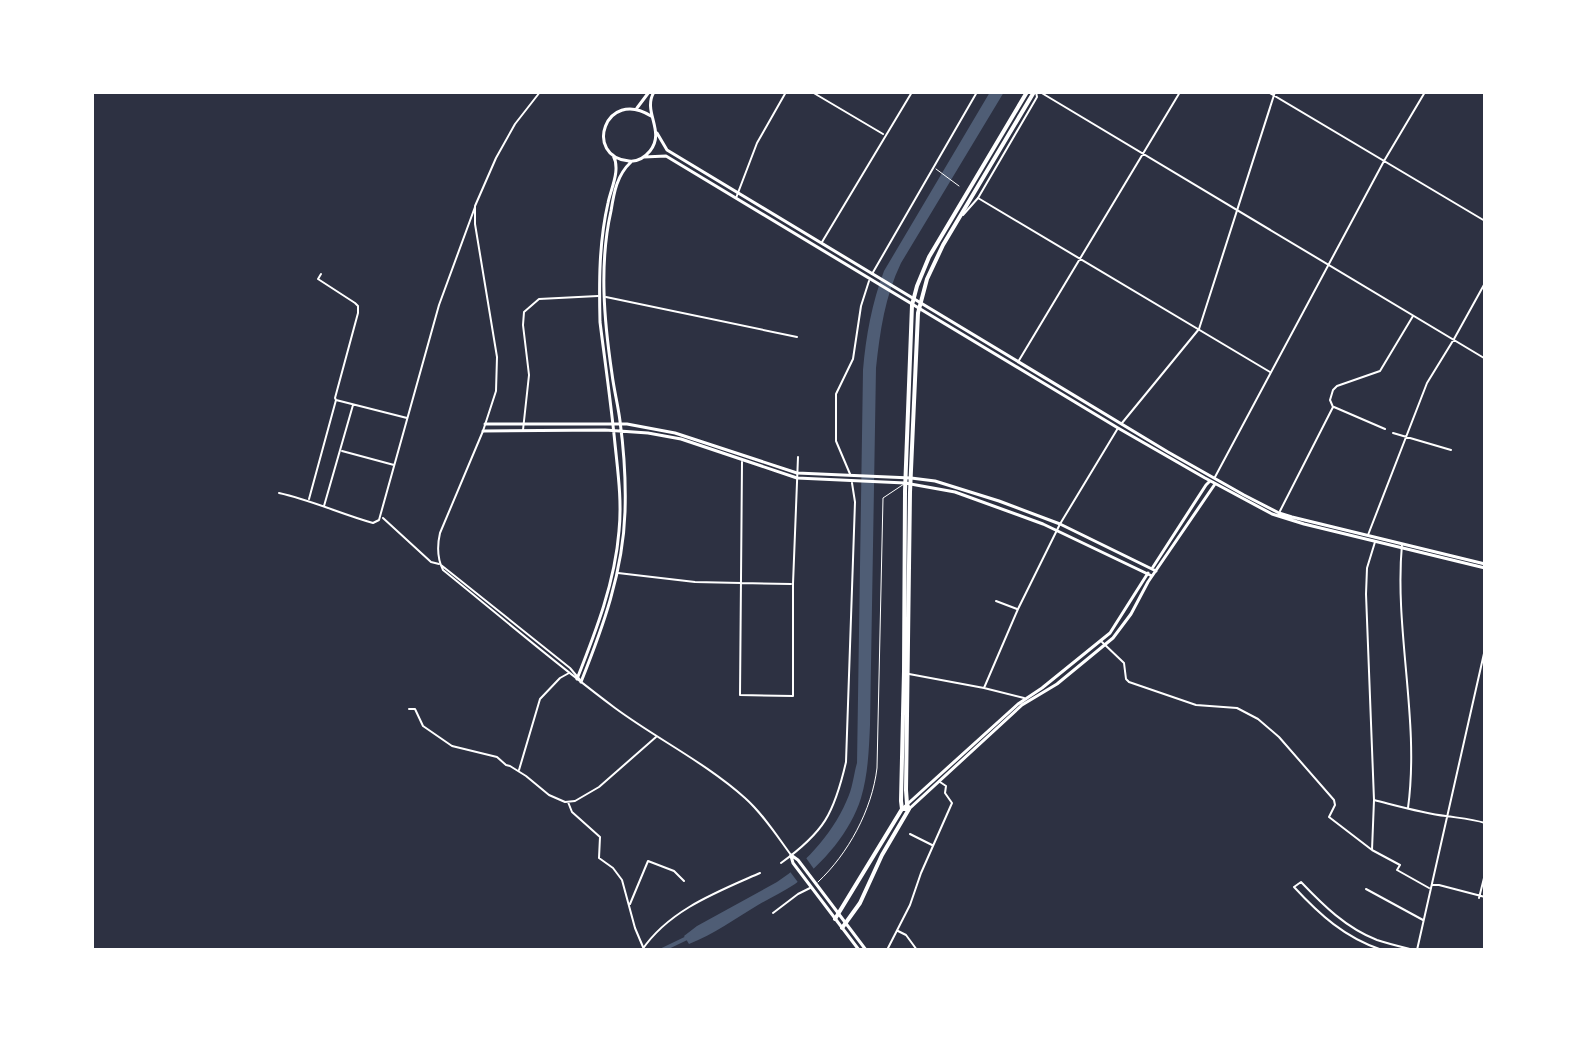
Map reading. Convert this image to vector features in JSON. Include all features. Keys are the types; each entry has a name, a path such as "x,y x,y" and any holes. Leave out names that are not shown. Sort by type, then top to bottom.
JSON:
{"main road":[{"path":"636,108 652,92"},
{"path":"652,92 651,116 667,150 818,249 898,293 1213,481 1304,524 1485,566"},
{"path":"837,917 902,809 913,302 929,257 1027,92"},
{"path":"908,806 908,481 920,306 934,262 1037,92"},
{"path":"579,679 615,572 625,511 621,431 602,296 602,235 617,162 603,139 606,123 619,110 636,108 651,116"},
{"path":"644,157 655,143 657,133"},
{"path":"613,155 631,162"},
{"path":"615,572 619,482 600,322 609,219 624,168 644,157 666,156 873,274 898,293"},
{"path":"932,314 1018,362 1120,426"},
{"path":"485,424 620,424 666,431 797,475 953,485 1060,524 1154,570"},
{"path":"483,431 621,431 671,437 797,475 852,482 858,479"},
{"path":"908,481 955,492 1057,530 1150,575"},
{"path":"902,809 939,781 1022,705 1057,684 1103,643 1213,481"},
{"path":"1278,514 1376,539"},
{"path":"844,926 865,892 908,806 1025,698 1103,643"},
{"path":"791,855 799,861 837,917"},
{"path":"791,855 794,865 807,882 866,950"},
{"path":"844,926 859,950"}],"street":[{"path":"279,493 309,499 339,513 373,523 381,517 439,305 475,206 502,147 540,92"},
{"path":"736,196 757,143 786,92"},
{"path":"812,92 885,135"},
{"path":"818,249 912,92"},
{"path":"873,274 977,92"},
{"path":"957,222 978,198 1037,97 1037,92 1484,358"},
{"path":"1018,362 1180,92"},
{"path":"1268,92 1485,221"},
{"path":"1213,481 1384,161 1425,92"},
{"path":"984,688 1060,524 1120,426 1199,329 1275,94"},
{"path":"934,168 959,186"},
{"path":"978,198 1271,372"},
{"path":"475,206 497,362 496,391 483,431 441,529 438,546 440,565 579,679 656,737 720,777 747,800 791,855"},
{"path":"309,499 358,313 358,306 318,279 321,274"},
{"path":"850,476 836,441 836,394 853,359 861,306 870,280"},
{"path":"1368,535 1425,387 1485,283"},
{"path":"523,431 529,375 524,312 539,299 602,296 797,337"},
{"path":"1333,407 1330,400 1333,390 1380,371 1414,316"},
{"path":"336,400 408,419"},
{"path":"324,506 353,405"},
{"path":"1333,407 1385,429"},
{"path":"1278,514 1333,407"},
{"path":"1393,433 1451,450"},
{"path":"341,451 395,465"},
{"path":"743,461 740,695 793,696 798,457"},
{"path":"816,884 856,834 875,786 883,498 908,481"},
{"path":"781,863 817,833 829,816 846,762 855,502 852,482"},
{"path":"381,517 431,562 440,565 579,679"},
{"path":"1372,850 1374,800 1366,594 1367,568 1376,539"},
{"path":"1402,546 1412,778 1408,809"},
{"path":"615,572 678,581 793,584"},
{"path":"996,601 1018,609"},
{"path":"1103,643 1124,663 1129,682 1196,705 1237,708 1266,725 1334,800 1329,817 1372,850 1400,865 1397,870 1430,887 1439,885 1485,897"},
{"path":"1382,950 1354,939 1336,927 1294,887 1301,882 1328,909 1362,933 1416,950 1485,649"},
{"path":"518,771 540,699 570,672"},
{"path":"908,674 1025,698"},
{"path":"409,709 415,709 423,726 452,746 497,757 549,795 568,802 599,787 656,737"},
{"path":"887,950 952,803 945,793 946,786 939,781"},
{"path":"1374,800 1485,823"},
{"path":"568,802 572,812 600,837 599,858 620,876 643,949"},
{"path":"910,834 933,846"},
{"path":"630,905 648,861 674,871 684,881"},
{"path":"643,949 650,938 673,917 718,891 760,873"},
{"path":"1479,896 1485,874"},
{"path":"773,913 811,887"},
{"path":"1366,889 1423,920"},
{"path":"897,931 906,935 917,950"}],"water":[{"path":"990,92 1004,92 901,263 881,327 876,368 870,734 861,798 843,834 826,857 805,876 689,944 684,936 697,926 777,882 800,865 829,832 850,791 857,763 863,370 870,319 884,271"}],"pier":[{"path":"804,855 816,872 800,885 788,869"}],"waterway":[{"path":"662,950 689,937"}]}
